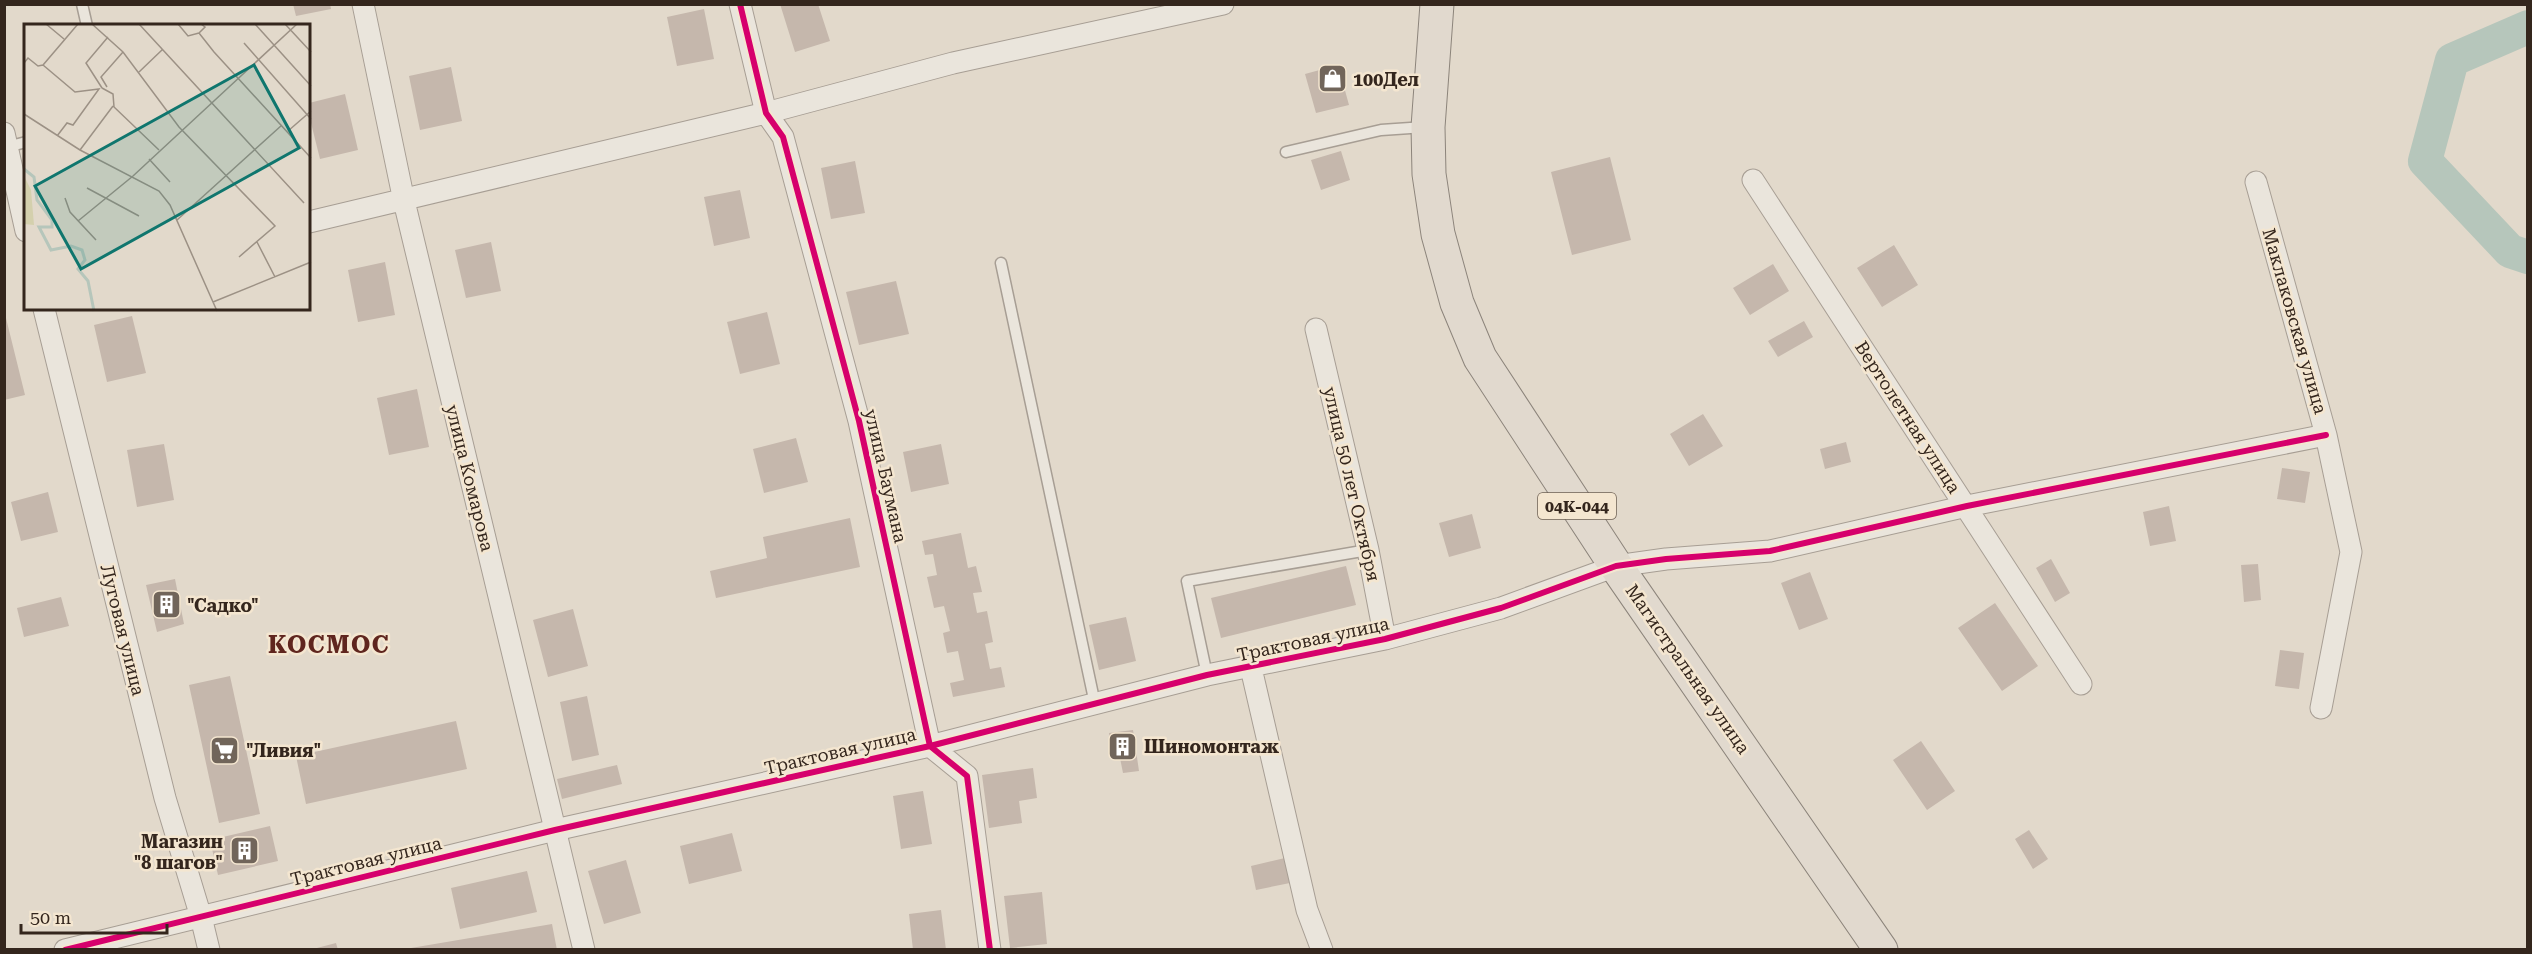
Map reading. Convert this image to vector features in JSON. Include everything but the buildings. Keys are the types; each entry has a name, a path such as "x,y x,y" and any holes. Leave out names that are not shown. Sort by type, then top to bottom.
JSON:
{"main road":[{"name":"Магистральная улица","path":"1437,4 1428,127 1429,174 1438,234 1457,303 1480,358 1616,566 1881,950"}],"street":[{"name":"улица Комарова","path":"363,4 404,201 584,950"},
{"name":"улица Баумана","path":"740,4 766,113 783,137 859,421 930,746"},
{"path":"310,222 766,113 953,63 1223,4"},
{"path":"12,141 11,202 24,227"},
{"name":"Вертолетная улица","path":"1753,180 2081,684"},
{"name":"Маклаковская улица","path":"2256,182 2326,435 2351,552 2321,708"},
{"name":"Луговая улица","path":"44,310 165,798 209,950"},
{"name":"улица 50 лет Октября","path":"1316,329 1368,550 1385,639"},
{"name":"Трактовая улица","path":"65,950 555,830 930,746 1208,675 1385,639 1501,608 1616,566 1665,559 1770,551 1966,506 2326,435"},
{"path":"1251,668 1307,909 1322,950"},
{"path":"930,746 967,777 990,950"}],"lane":[{"path":"82,4 87,24"},
{"path":"1286,152 1381,130 1428,127"},
{"path":"1001,263 1095,704"},
{"path":"1208,675 1187,581 1368,550"}],"waterway":[{"path":"2528,27 2452,60 2425,161 2510,251 2528,257"}],"cycle path":[{"path":"740,4 766,113 783,137 859,421 930,746 967,776 990,950"},
{"path":"65,950 555,830 930,746 1207,675 1385,639 1501,608 1616,566 1666,559 1770,551 1967,506 2326,435"}],"place":[{"name":"100Дел","path":"1332,79"},
{"name":"\"Садко\"","path":"166,605"},
{"name":"Шиномонтаж","path":"1123,746"},
{"name":"\"Ливия\"","path":"225,750"},
{"name":"Магазин \"8 шагов\"","path":"244,851"}],"district":[{"name":"КОСМОС","path":"329,645"}]}
